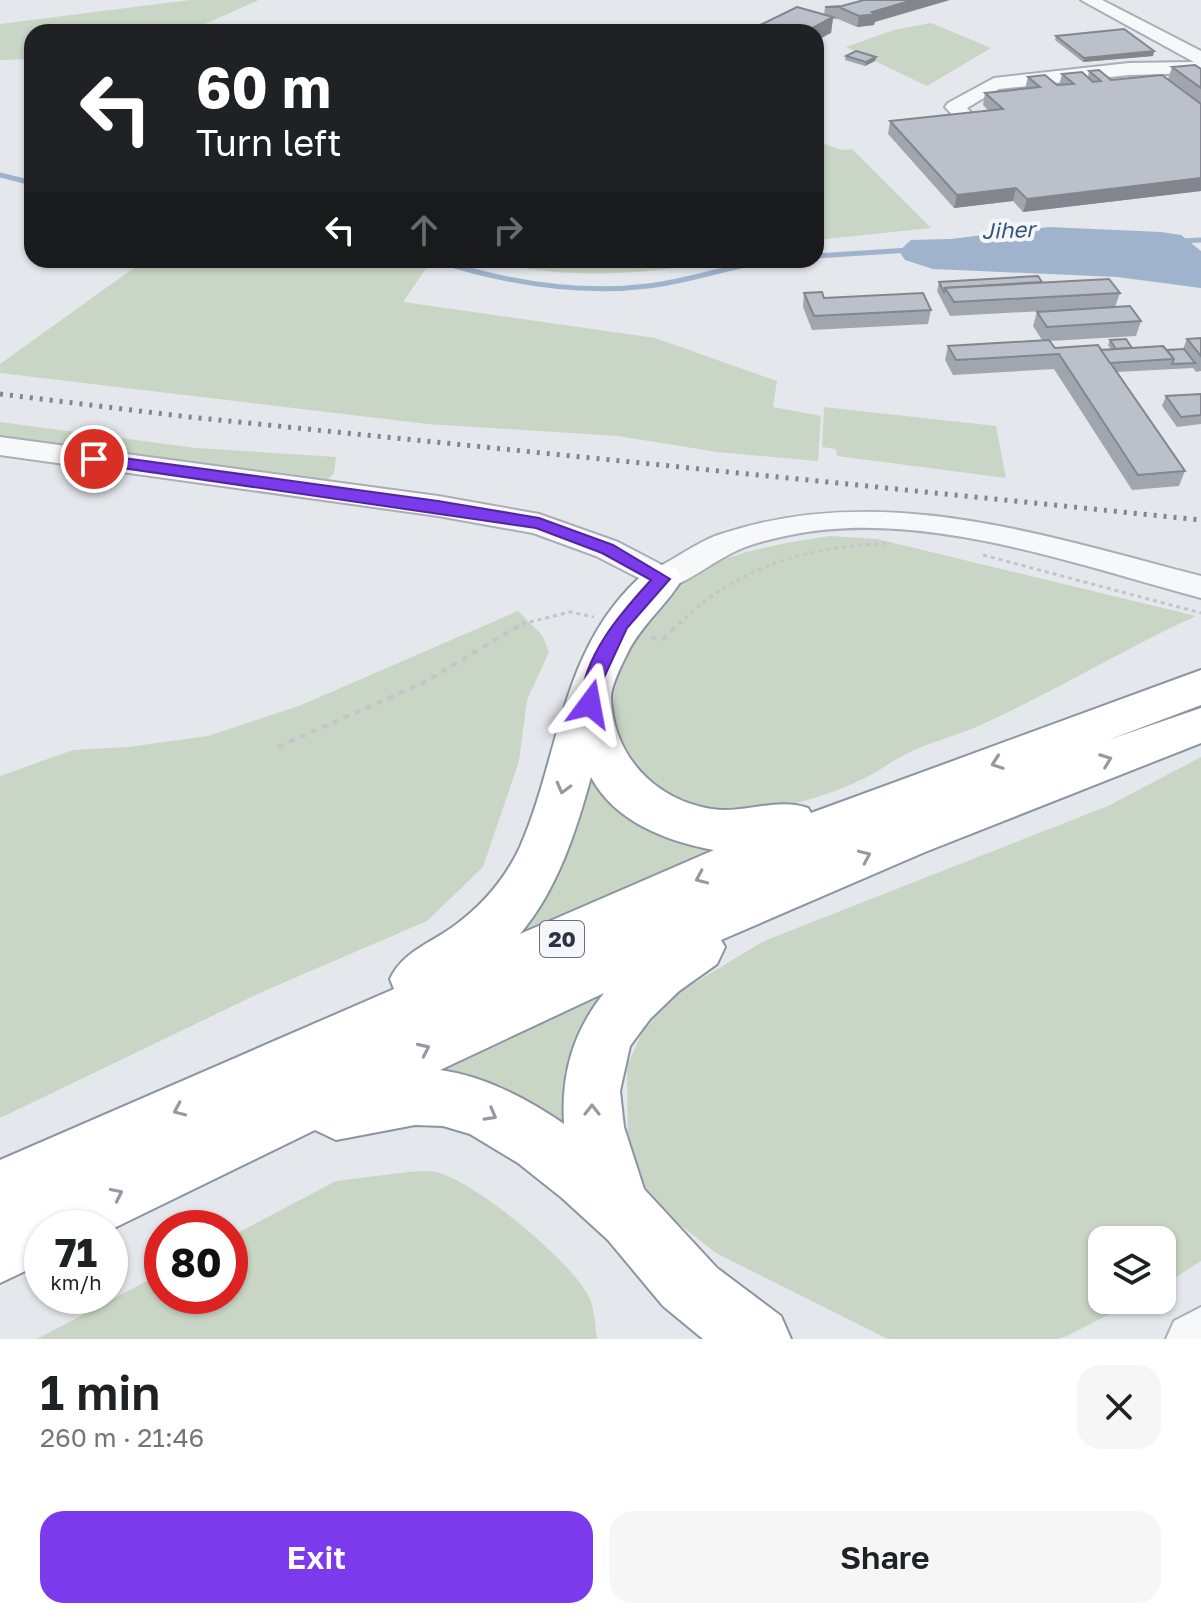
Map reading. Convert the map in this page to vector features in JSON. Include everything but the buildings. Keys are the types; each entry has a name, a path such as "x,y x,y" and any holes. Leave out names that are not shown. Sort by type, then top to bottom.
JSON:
{"highway":[{"path":"250,1078 458,955 506,913 523,890 552,828 576,730 591,686 620,624 662,579"},
{"path":"591,686 591,722 607,769 623,788 665,815 716,830 745,830 877,807"},
{"name":"20","path":"0,1191 741,860 1201,687"},
{"name":"20","path":"83,1210 594,970 908,836 1201,725"},
{"path":"622,1211 602,1168 591,1122 592,1085 607,1028 651,978 793,887"},
{"path":"226,1141 387,1097 446,1098 479,1108 540,1144 622,1211 689,1285 758,1339"},
{"name":"20","path":"0,1251 24,1239"}],"street":[{"path":"1089,0 1198,68"},
{"path":"967,119 955,107 994,84 1129,69 1198,68"},
{"path":"0,446 438,506 539,524 597,544 662,579 697,556 756,532 804,522 856,518 938,525 1201,587"},
{"path":"1192,1339 1201,1333"}],"path":[{"path":"661,641 711,592 748,568 821,549 903,543"},
{"path":"973,553 1201,613"},
{"path":"278,747 425,682 528,620 570,612 620,624"}],"green space":[{"path":"190,0 259,0 205,24 24,24 24,59 0,60 0,24"},
{"path":"931,23 991,48 927,86 846,47 894,30"},
{"path":"824,144 842,150 852,149 931,228 824,239"},
{"path":"426,268 403,302 655,338 777,381 773,407 821,416 818,461 717,452 618,436 427,424 0,373 0,364 131,270"},
{"path":"526,268 673,268 602,274"},
{"path":"824,407 996,426 1006,478 837,456 836,449 822,447"},
{"path":"0,422 196,448 336,457 334,473 326,481 0,440"},
{"path":"830,536 877,539 1196,616 1012,710 916,749 865,778 823,795 779,807 734,810 689,801 653,784 630,761 617,734 614,704 619,672 632,641 652,612 676,587 710,565 749,551"},
{"path":"518,611 542,635 549,652 527,700 519,761 483,867 427,921 264,991 0,1118 0,776 73,750 128,747 208,736 299,706"},
{"path":"582,752 738,843 501,943"},
{"path":"1201,757 1201,1261 1176,1277 1176,1226 1088,1226 1088,1314 1110,1314 1057,1339 888,1339 716,1253 665,1213 628,1166 627,1066 642,1033 666,1000 764,941 1108,806"},
{"path":"625,982 587,1168 406,1083"},
{"path":"428,1171 456,1180 476,1192 544,1245 579,1282 594,1312 597,1339 37,1339 84,1314 128,1314 128,1291 144,1283 144,1314 248,1314 248,1227 336,1181"}],"water":[{"path":"1049,227 1181,235 1201,251 1201,288 1117,277 933,269 905,260 899,251 911,240 951,239"}],"waterway":[{"name":"Jiher","path":"0,175 24,181"},
{"name":"Jiher","path":"1182,241 1201,240"},
{"name":"Jiher","path":"824,255 910,250"},
{"name":"Jiher","path":"463,268 540,285 594,289 664,284 731,268"}],"railway":[{"path":"0,394 189,417 1201,520"}],"route":[{"path":"94,459 438,506 539,524 568,532 607,549 662,579 628,612 609,642 591,686 590,704"}]}
